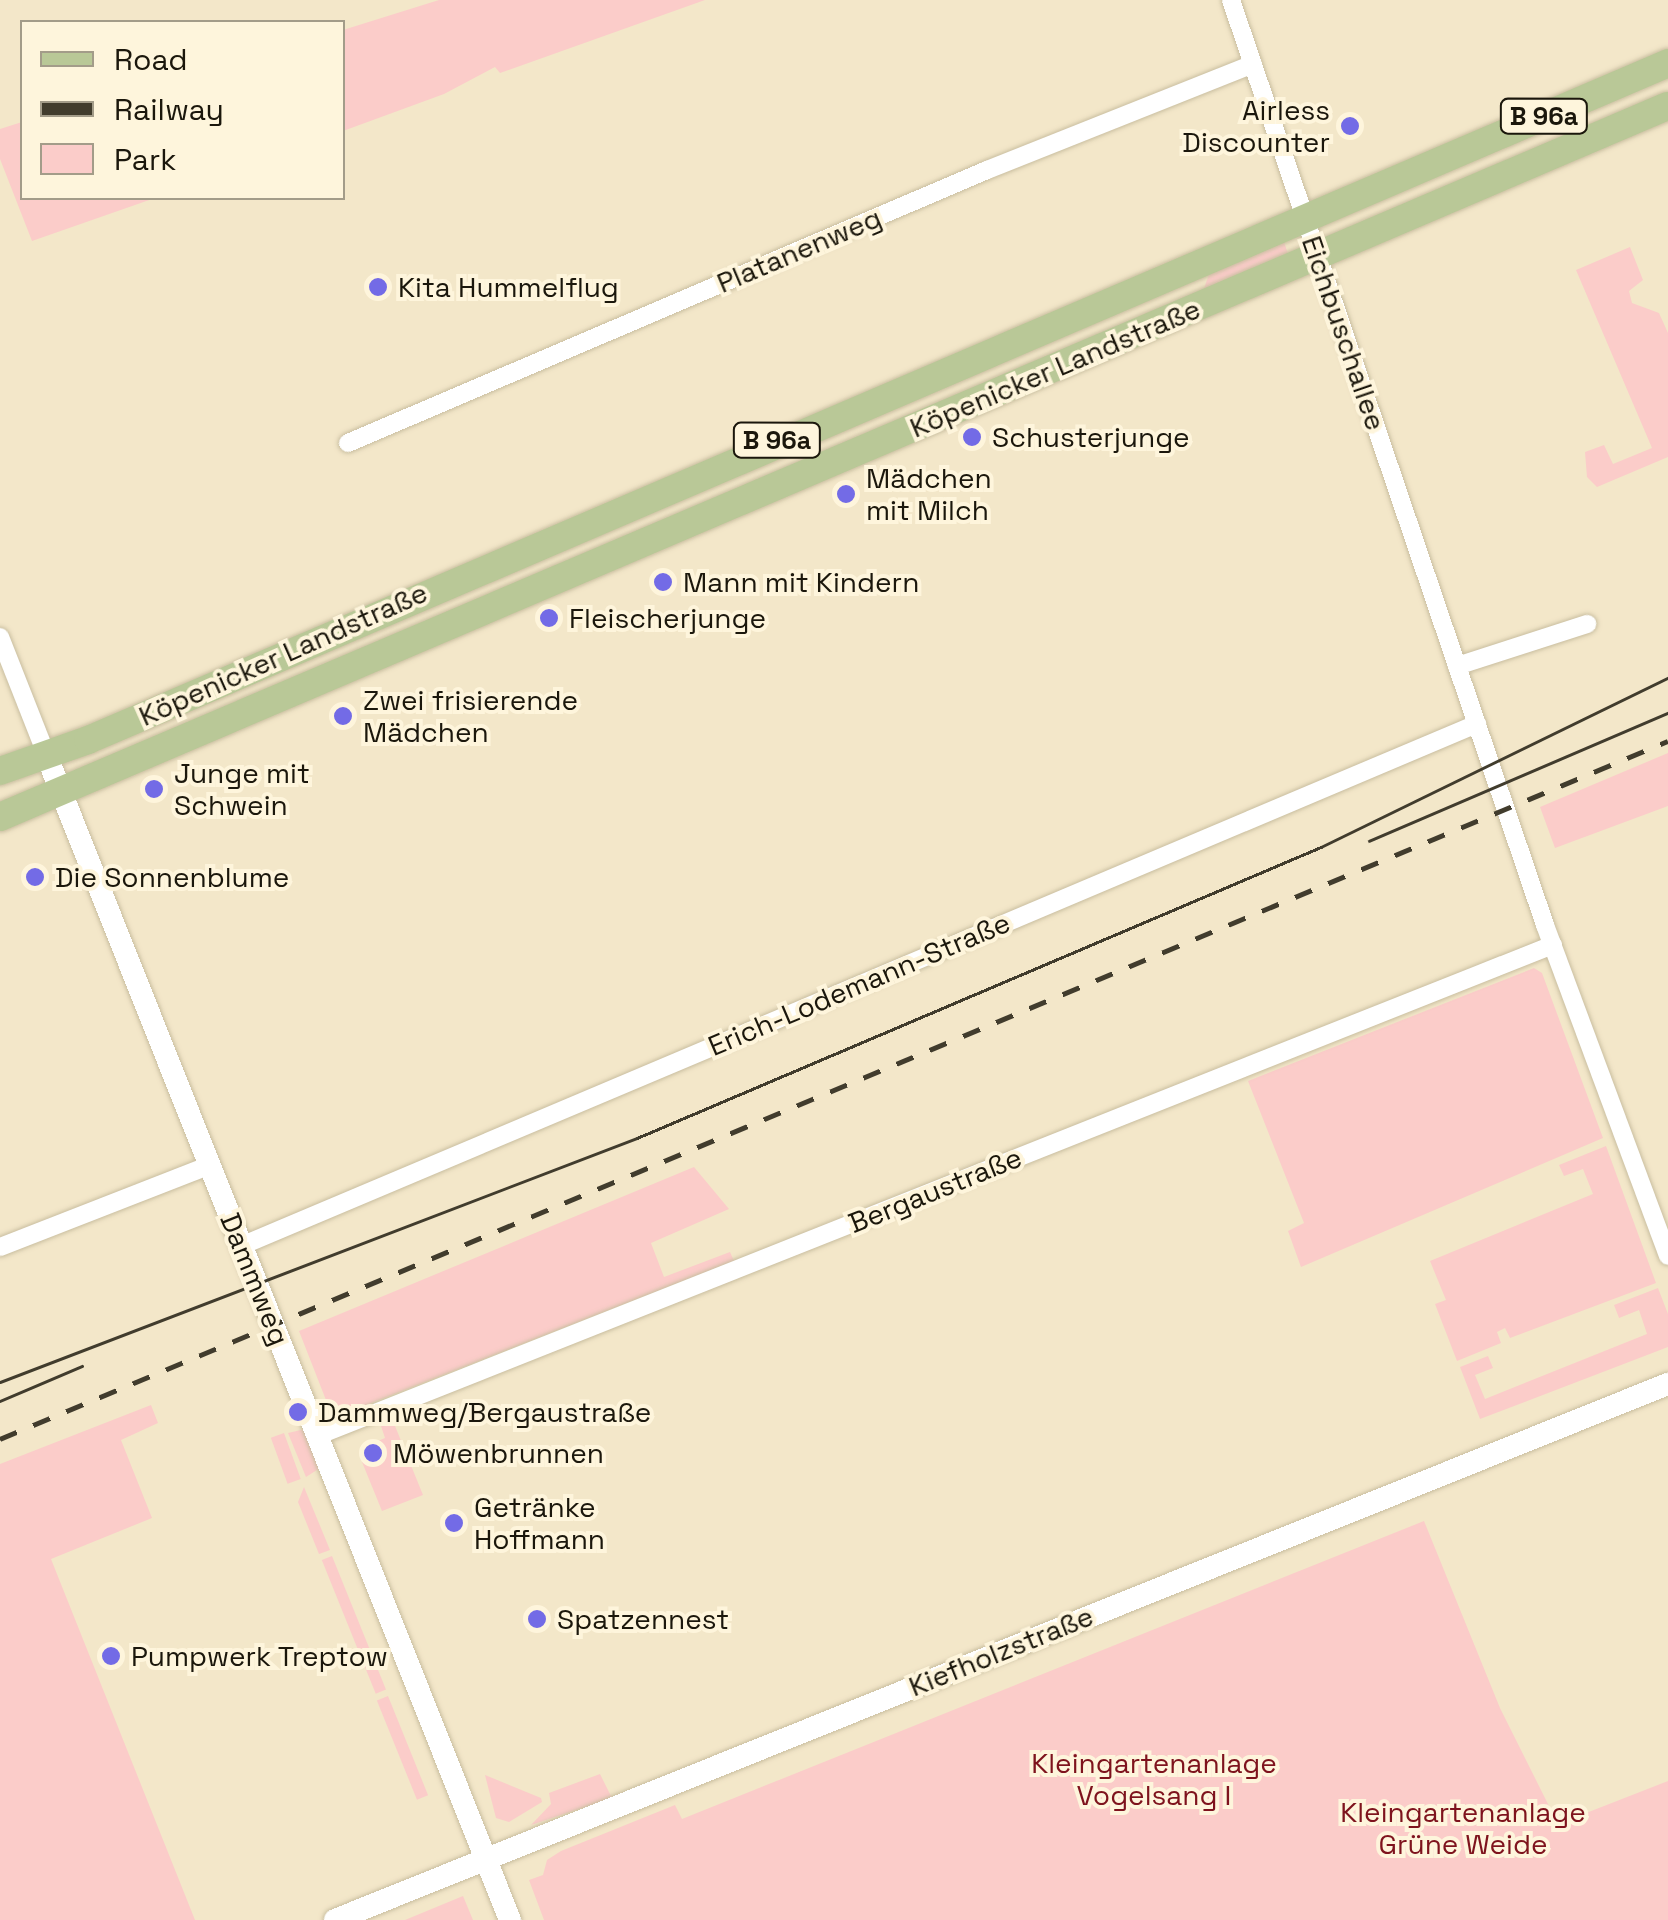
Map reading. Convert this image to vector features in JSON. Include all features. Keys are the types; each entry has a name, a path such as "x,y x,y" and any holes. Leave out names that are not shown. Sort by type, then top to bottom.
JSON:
{"main road":[{"name":"Köpenicker Landstraße","path":"0,771 1668,63"},
{"name":"Köpenicker Landstraße","path":"0,816 1668,106"}],"street":[{"name":"Eichbuschallee","path":"1231,0 1553,944 1668,1256"},
{"name":"Platanenweg","path":"348,443 987,170 1252,64"},
{"path":"1457,666 1587,624"},
{"name":"Dammweg","path":"0,637 510,1920"},
{"name":"Erich-Lodemann-Straße","path":"241,1246 1477,724"},
{"name":"Bergaustraße","path":"318,1436 1553,944"},
{"path":"0,1247 210,1166"},
{"name":"Kiefholzstraße","path":"335,1920 1668,1384"}],"green space":[{"path":"439,0 705,0 500,73 495,67 444,94 345,130 345,29"},
{"path":"20,123 20,200 149,200 32,241 0,159 0,129"},
{"path":"1282,236 1289,257 1202,294 1212,266"},
{"path":"1630,247 1643,280 1629,291 1632,303 1659,313 1668,333 1668,457 1597,487 1587,477 1585,452 1604,445 1613,464 1652,448 1576,270"},
{"path":"1668,753 1668,806 1555,848 1540,807"},
{"path":"1534,968 1542,973 1603,1138 1301,1267 1288,1231 1304,1223 1248,1081"},
{"path":"1606,1146 1656,1283 1510,1338 1505,1328 1497,1332 1501,1343 1457,1361 1435,1304 1446,1300 1430,1261 1593,1194 1583,1169 1564,1176 1559,1165"},
{"path":"694,1167 729,1209 651,1243 664,1277 730,1252 734,1261 333,1418 299,1331"},
{"path":"1658,1288 1668,1314 1668,1347 1480,1419 1460,1367 1488,1356 1493,1368 1475,1375 1485,1399 1647,1334 1639,1310 1619,1318 1614,1305"},
{"path":"151,1405 158,1423 121,1440 152,1518 51,1559 195,1920 0,1920 0,1464"},
{"path":"393,1421 423,1495 382,1511 362,1462 378,1455 373,1443 385,1438 381,1426"},
{"path":"305,1429 320,1468 306,1477 288,1433"},
{"path":"284,1433 301,1479 288,1484 271,1438"},
{"path":"304,1487 330,1550 319,1554 298,1502"},
{"name":"Kleingartenanlage Vogelsang I","path":"1424,1521 1500,1708 1558,1824 1668,1781 1668,1920 544,1920 529,1880 543,1875 547,1860 561,1851 675,1805 682,1819"},
{"path":"332,1556 386,1690 376,1694 322,1560"},
{"path":"388,1696 428,1795 417,1800 377,1700"},
{"path":"600,1774 612,1798 531,1825 551,1804 549,1793"},
{"path":"485,1775 541,1798 542,1802 509,1822 496,1818"},
{"path":"463,1896 473,1920 405,1920"}],"tram line":[{"path":"0,1382 637,1138 1321,847 1668,678"},
{"path":"1369,841 1668,713"},
{"path":"0,1401 82,1366"}],"railway":[{"path":"0,1439 1668,741"}],"place":[{"name":"Airless Discounter","path":"1350,126"},
{"name":"Kita Hummelflug","path":"378,287"},
{"name":"Schusterjunge","path":"972,437"},
{"name":"Mädchen mit Milch","path":"846,494"},
{"name":"Mann mit Kindern","path":"663,582"},
{"name":"Fleischerjunge","path":"549,618"},
{"name":"Zwei frisierende Mädchen","path":"343,716"},
{"name":"Junge mit Schwein","path":"154,789"},
{"name":"Die Sonnenblume","path":"35,877"},
{"name":"Dammweg/Bergaustraße","path":"298,1412"},
{"name":"Möwenbrunnen","path":"373,1453"},
{"name":"Getränke Hoffmann","path":"454,1523"},
{"name":"Spatzennest","path":"537,1619"},
{"name":"Pumpwerk Treptow","path":"111,1656"}],"park label":[{"name":"Kleingartenanlage Grüne Weide","path":"1463,1828"}]}
